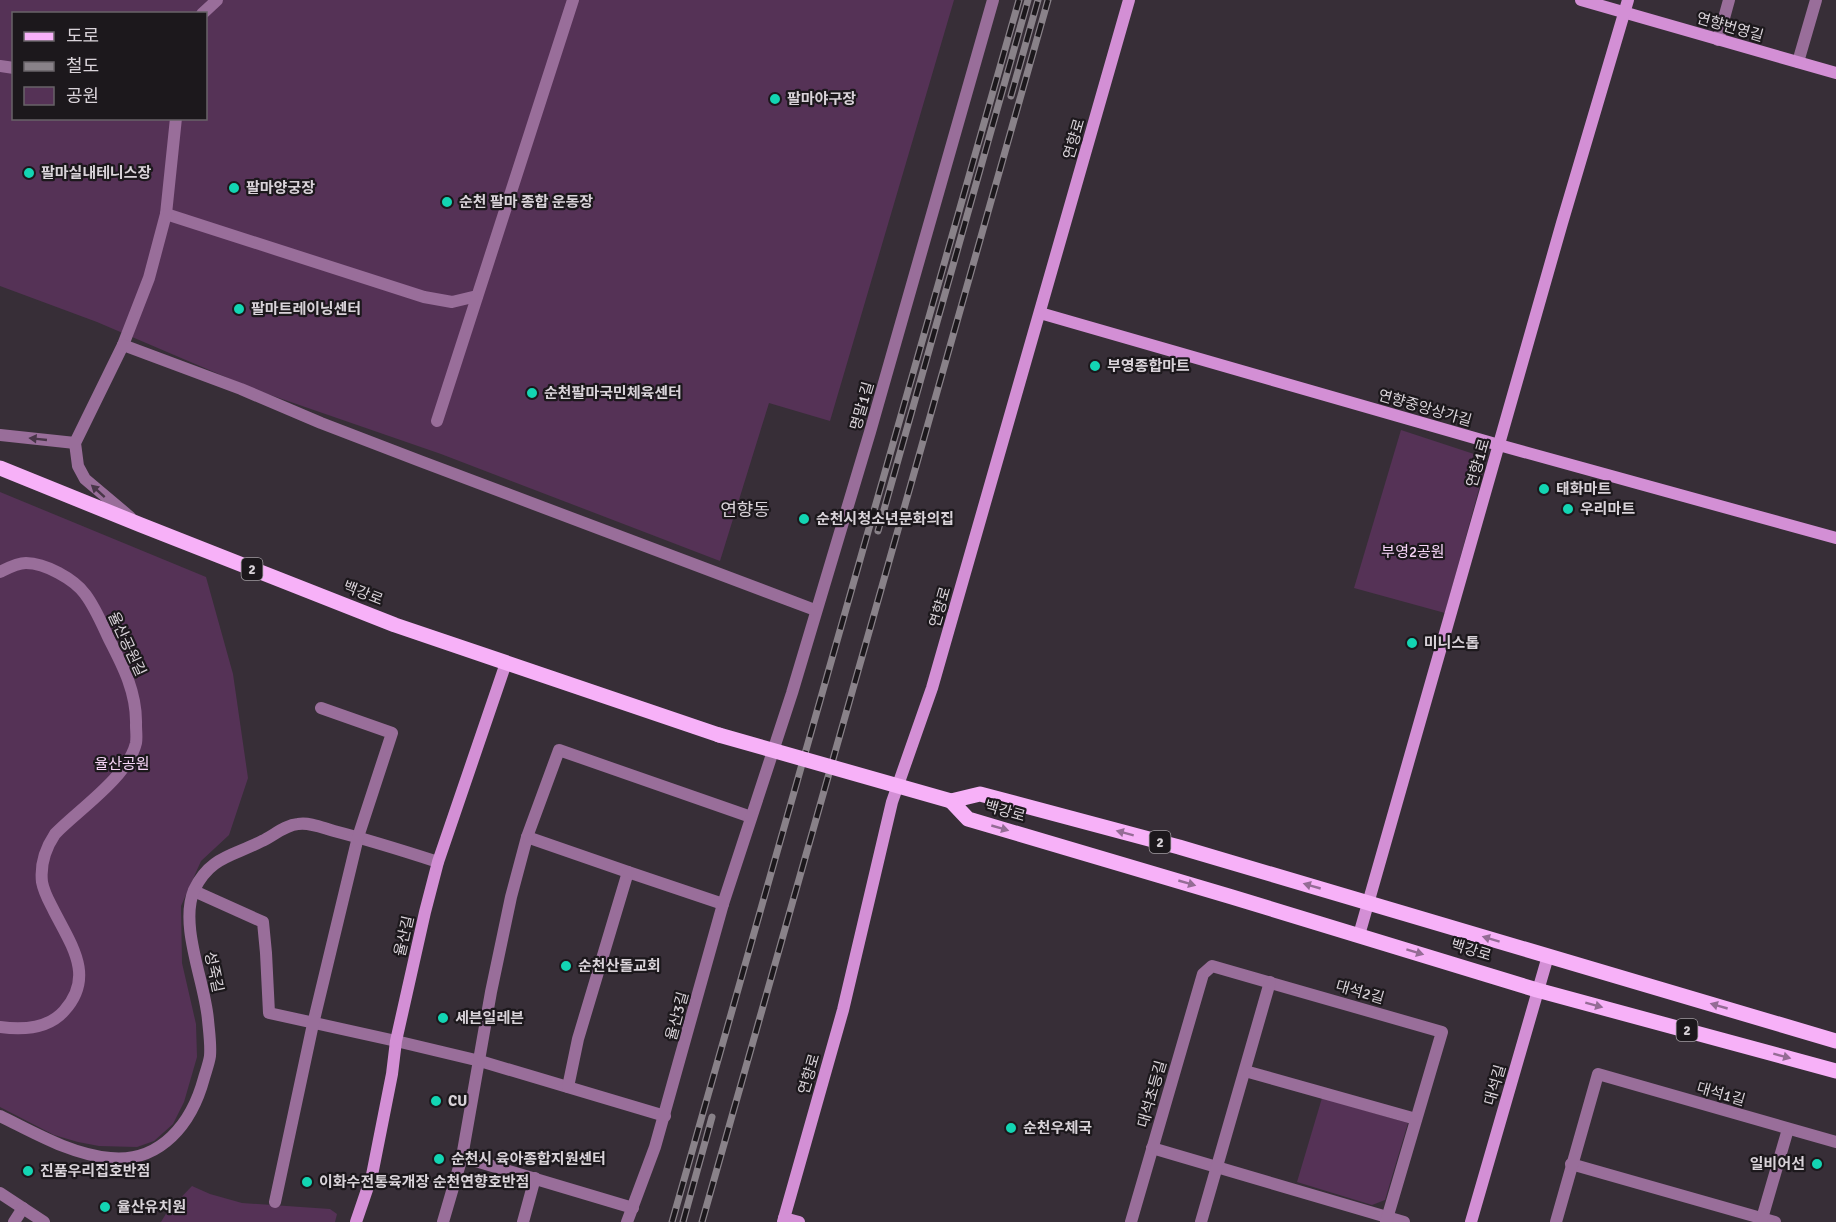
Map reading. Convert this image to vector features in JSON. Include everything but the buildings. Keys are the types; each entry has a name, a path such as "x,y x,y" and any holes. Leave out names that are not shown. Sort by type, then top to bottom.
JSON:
{"main road":[{"name":"백강로","path":"0,468 395,624 719,735 951,801 980,794 1179,847 1836,1041"},
{"name":"백강로","path":"951,801 968,819 1359,934 1537,990 1836,1071"}],"street":[{"path":"204,12 217,0"},
{"path":"437,421 573,0"},
{"name":"명말1길","path":"751,818 794,686 870,432 993,0"},
{"name":"연향로","path":"784,1220 843,1010 892,802 932,688 1129,0"},
{"name":"연향번영길","path":"1581,0 1627,6 1718,40 1836,73"},
{"path":"1718,40 1730,0"},
{"path":"1798,62 1816,0"},
{"name":"연향1로","path":"1359,934 1498,445 1627,6"},
{"path":"141,525 85,479 78,466 75,443 123,345 149,278 166,214 176,120"},
{"path":"166,214 424,297 452,302 477,296"},
{"name":"연향중앙상가길","path":"1040,313 1498,445 1836,538"},
{"path":"123,345 241,389 420,461 815,610"},
{"path":"0,435 75,443"},
{"name":"율산공원길","path":"0,572 26,563 39,566 60,573 85,593 127,673 136,713 136,743 130,759 118,775 55,834 47,846 42,861 42,882 47,898 78,960 81,973 78,989 71,1004 61,1015 46,1023 26,1029 0,1026"},
{"name":"율산길","path":"356,1222 372,1175 392,1074 396,1041 438,862 506,663"},
{"path":"275,1202 313,1024 358,837 392,733 321,708"},
{"path":"443,1222 462,1157 491,992 527,837 559,750 751,818"},
{"name":"율산3길","path":"627,1222 665,1116 723,904 751,818"},
{"name":"성죽길","path":"0,1116 51,1141 81,1152 110,1158 140,1155 158,1149 183,1125 201,1089 210,1056 208,1017 190,927 190,908 194,891 206,872 218,861 296,824 306,824 358,837 438,862"},
{"path":"527,837 723,904"},
{"path":"568,1087 584,1020 628,872"},
{"path":"194,891 262,922 269,1013 480,1061 665,1116"},
{"name":"대석길","path":"1471,1222 1548,956"},
{"name":"대석초등길","path":"1131,1222 1203,974 1212,966 1270,982"},
{"path":"1201,1222 1270,982"},
{"name":"대석2길","path":"1270,982 1442,1032 1386,1220"},
{"path":"1245,1071 1416,1119"},
{"name":"대석1길","path":"1571,1164 1598,1074 1836,1142"},
{"path":"1762,1220 1788,1129"},
{"path":"1152,1148 1386,1220 1404,1222"},
{"path":"462,1157 633,1208"},
{"path":"1556,1222 1571,1164 1775,1222"},
{"path":"523,1222 535,1178"},
{"path":"0,1193 44,1222"},
{"path":"14,1222 23,1208"},
{"path":"784,1220 799,1222"}],"green space":[{"name":"순천 팔마 종합 운동장","path":"0,0 954,0 830,421 769,403 720,561 441,454 256,390 97,322 0,286"},
{"name":"부영2공원","path":"1401,430 1477,455 1483,465 1482,478 1445,613 1354,588"},
{"name":"율산공원","path":"0,492 206,577 233,674 248,778 229,835 201,861 181,906 182,963 196,1024 197,1057 184,1102 173,1124 154,1141 137,1147 99,1146 54,1135 0,1107"},
{"path":"1322,1098 1408,1123 1385,1200 1372,1205 1297,1182"},
{"path":"192,1186 242,1203 330,1209 337,1214 335,1222 161,1222 167,1212"}],"railway":[{"path":"672,1222 1019,0"},
{"path":"878,531 1028,0"},
{"path":"1011,96 1038,0"},
{"path":"702,1222 1048,0"},
{"path":"683,1222 712,1117"}],"place":[{"name":"팔마야구장","path":"775,99"},
{"name":"팔마실내테니스장","path":"29,173"},
{"name":"팔마양궁장","path":"234,188"},
{"name":"순천 팔마 종합 운동장","path":"447,202"},
{"name":"팔마트레이닝센터","path":"239,309"},
{"name":"부영종합마트","path":"1095,366"},
{"name":"순천팔마국민체육센터","path":"532,393"},
{"name":"태화마트","path":"1544,489"},
{"name":"우리마트","path":"1568,509"},
{"name":"순천시청소년문화의집","path":"804,519"},
{"name":"미니스톱","path":"1412,643"},
{"name":"순천산돌교회","path":"566,966"},
{"name":"세븐일레븐","path":"443,1018"},
{"name":"CU","path":"436,1101"},
{"name":"순천우체국","path":"1011,1128"},
{"name":"순천시 육아종합지원센터","path":"439,1159"},
{"name":"일비어선","path":"1817,1164"},
{"name":"진품우리집호반점","path":"28,1171"},
{"name":"이화수전통육개장 순천연향호반점","path":"307,1182"},
{"name":"율산유치원","path":"105,1207"}],"district":[{"name":"연향동","path":"745,510"}]}
